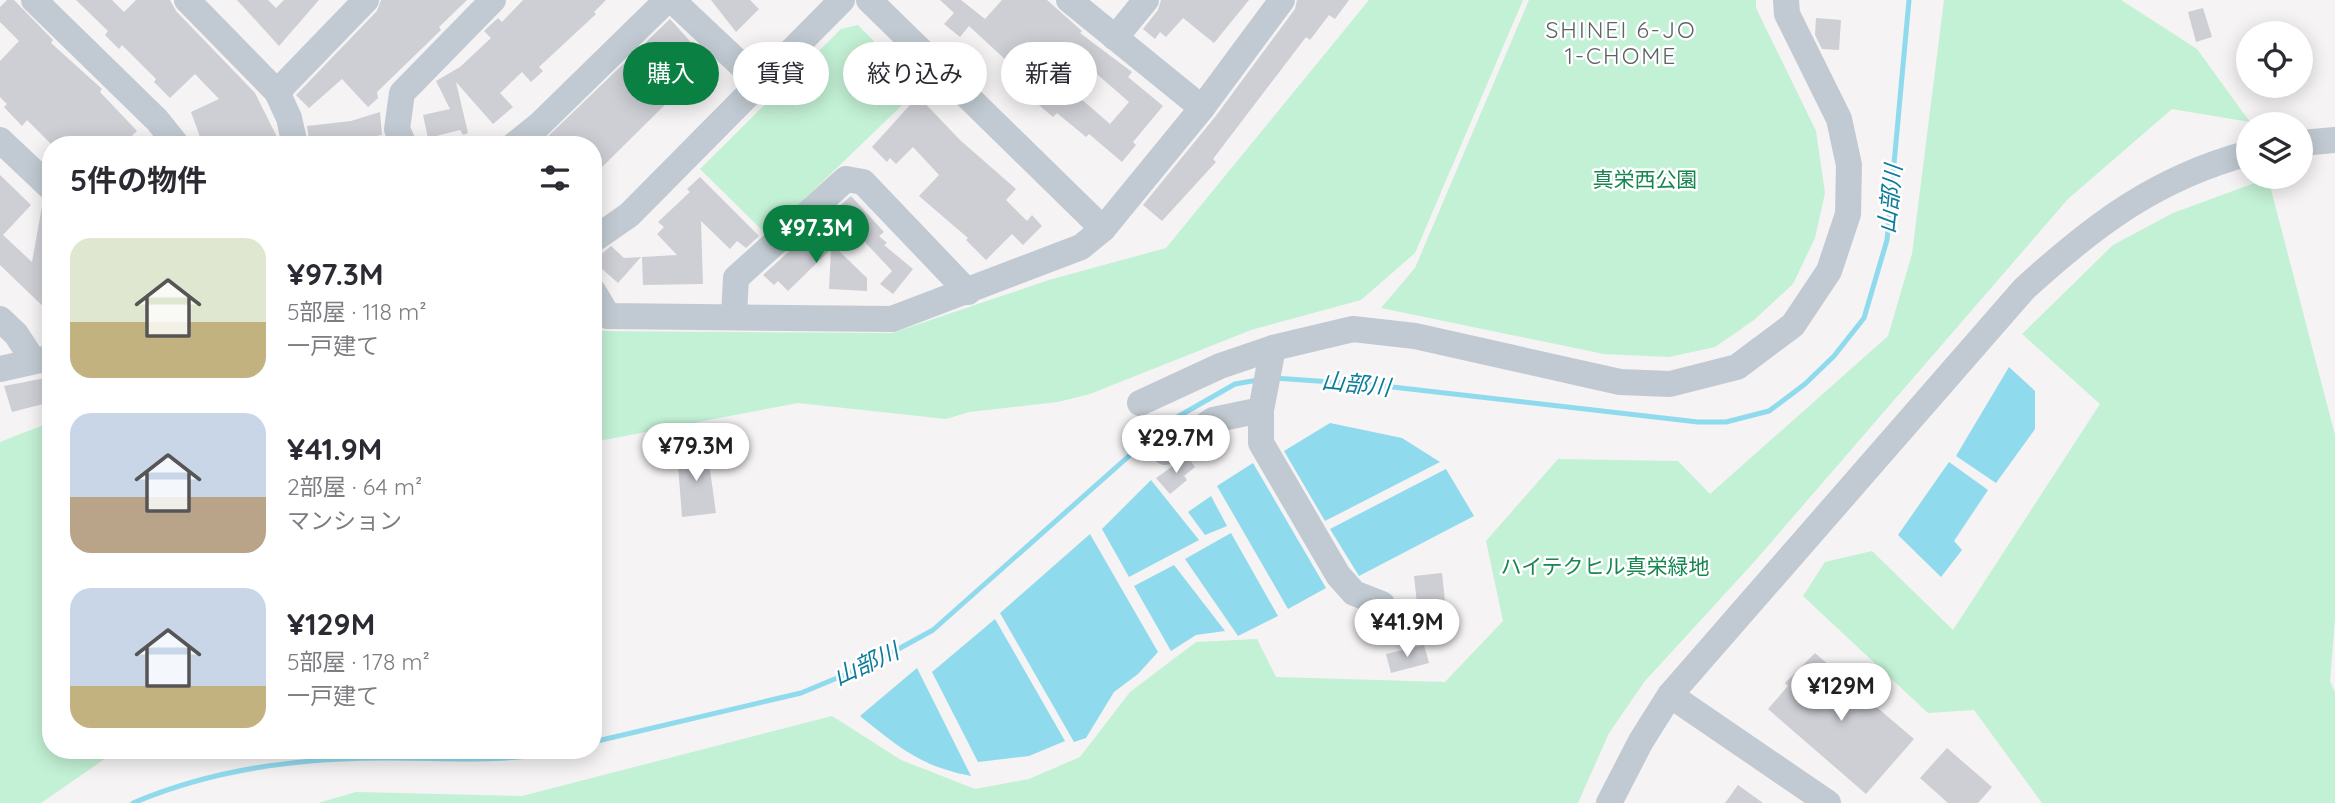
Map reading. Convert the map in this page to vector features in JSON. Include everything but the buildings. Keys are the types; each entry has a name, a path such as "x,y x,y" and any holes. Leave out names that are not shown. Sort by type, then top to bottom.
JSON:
{"street":[{"path":"34,0 157,120 170,136"},
{"path":"187,0 277,92 289,118 293,136"},
{"path":"400,136 397,129 402,93 493,0"},
{"path":"525,136 670,0 733,58"},
{"path":"799,42 842,0"},
{"path":"869,0 1103,229"},
{"path":"1069,0 1202,108"},
{"path":"1115,38 1146,0"},
{"path":"602,306 608,316 734,315 892,319 1081,247 1103,229 1202,108 1282,0"},
{"path":"1140,402 1220,366 1272,354 1353,329 1415,336 1620,382 1670,384 1737,367 1793,325 1829,271 1848,214 1849,165 1839,119 1787,14 1786,0"},
{"path":"277,92 361,2"},
{"path":"602,234 629,215 737,105"},
{"path":"0,140 42,180"},
{"path":"2313,142 2335,140"},
{"path":"1609,803 1641,741 1671,695 2024,289 2069,248 2122,208 2165,182 2236,156"},
{"path":"734,315 736,278 846,179 863,182 968,292"},
{"path":"0,319 42,359"},
{"path":"1272,354 1262,406 1261,443 1338,575 1354,593 1382,604"},
{"path":"0,369 42,359"},
{"path":"1165,453 1213,420 1262,406"},
{"path":"1671,695 1828,803"}],"green space":[{"path":"1369,0 1523,0 1415,253 1361,300 1251,330 1090,394 1058,402 969,412 946,419 798,403 602,440 602,331 892,333 1049,280 1166,248"},
{"name":"真栄西公園","path":"1529,0 1756,0 1756,8 1816,131 1825,193 1815,238 1793,284 1754,320 1715,347 1669,357 1604,354 1381,308 1415,268"},
{"name":"ハイテクヒル真栄緑地","path":"1944,0 2121,0 2197,49 2243,112 2236,112 2236,120 2172,109 2068,199 1754,562 1645,681 1609,733 1578,803 318,803 356,792 522,796 832,716 901,760 975,789 1029,779 1080,757 1130,692 1196,642 1257,639 1276,677 1445,682 1503,621 1486,541 1558,459 1678,461 1710,494 1888,336 1912,254"},
{"path":"858,25 875,42 843,42 843,105 902,105 767,235 700,169 764,105 829,105 828,42 841,29"},
{"path":"2238,189 2271,189 2335,435 2335,619 2330,681 2335,693 2335,803 2042,803 1974,710 1928,713 1803,596 1825,562 1872,551 1953,630 2100,404 2022,334 2113,245 2173,213"},
{"path":"42,426 42,759 104,759 41,803 0,803 0,442"}],"water":[{"path":"2009,367 2035,391 2035,429 1996,483 1956,456"},
{"path":"1330,423 1402,438 1440,462 1325,521 1284,451"},
{"path":"1949,462 1988,490 1954,541 1962,550 1941,577 1898,535"},
{"path":"1253,463 1326,588 1288,609 1217,486"},
{"path":"1446,469 1474,516 1359,576 1330,529"},
{"path":"1151,480 1199,540 1129,577 1102,529"},
{"path":"1211,496 1227,526 1205,535 1188,512"},
{"path":"1231,533 1278,616 1238,636 1185,559"},
{"path":"1090,534 1158,652 1138,674 1114,692 1086,738 1074,742 1000,613"},
{"path":"1174,565 1225,631 1196,635 1171,651 1134,586"},
{"path":"995,619 1065,741 1029,756 978,762 932,672"},
{"path":"917,668 971,776 938,767 911,754 860,716"}],"waterway":[{"name":"山部川","path":"1274,378 1375,385 1698,422 1726,422 1769,411 1805,384 1834,356 1864,318 1887,240 1909,0"},
{"name":"山部川","path":"602,740 801,693 873,663 933,630 1165,424 1235,384 1258,380"},
{"name":"山部川","path":"133,803 164,791 228,773 343,759"}],"district":[{"name":"SHINEI 6-JO 1-CHOME","path":"1621,43"}]}
